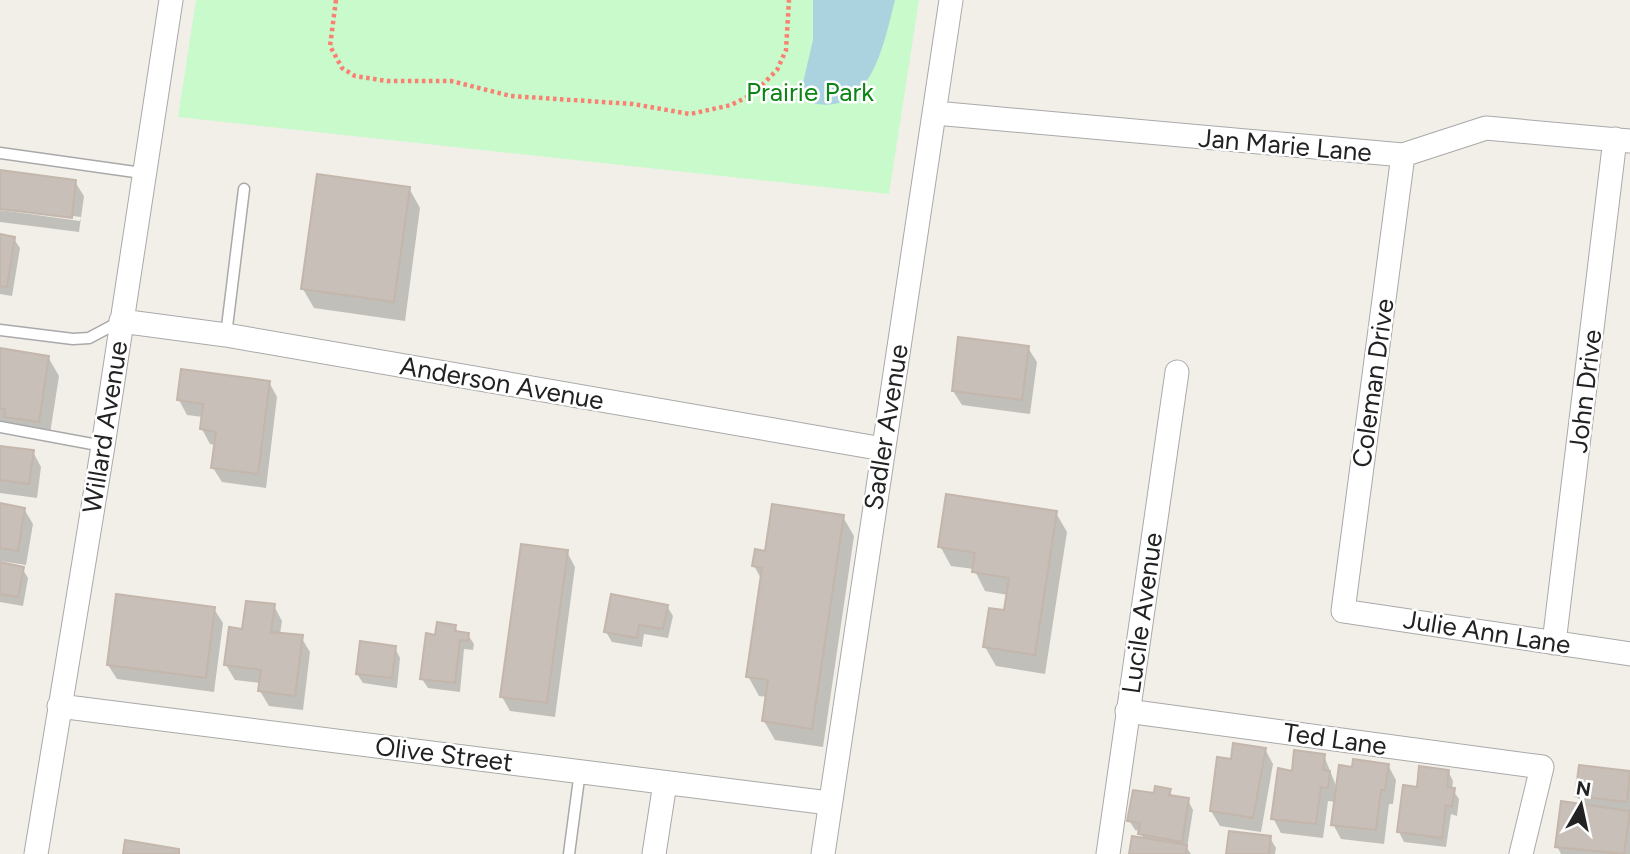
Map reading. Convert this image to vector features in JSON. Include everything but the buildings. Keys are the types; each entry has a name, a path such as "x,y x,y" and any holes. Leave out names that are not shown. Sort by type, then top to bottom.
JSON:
{"street":[{"name":"Willard Avenue","path":"36,854 103,446 142,173 171,0"},
{"name":"Sadler Avenue","path":"823,854 951,0"},
{"name":"Jan Marie Lane","path":"936,113 1404,155 1486,128 1622,140"},
{"name":"John Drive","path":"1554,643 1622,140"},
{"name":"Coleman Drive","path":"1343,611 1404,155"},
{"name":"Anderson Avenue","path":"121,321 226,335 883,449"},
{"name":"Lucile Avenue","path":"1108,854 1177,372"},
{"name":"Julie Ann Lane","path":"1343,611 1630,654"},
{"name":"Olive Street","path":"59,706 829,803"},
{"name":"Ted Lane","path":"1127,711 1542,767 1521,854"},
{"path":"654,854 665,783"}],"lane":[{"path":"1,153 142,173"},
{"path":"226,335 244,189"},
{"path":"0,330 73,340 89,338 121,321"},
{"path":"0,427 103,446"},
{"path":"569,854 580,771"}],"path":[{"path":"335,0 330,46 342,68 355,76 387,81 452,80 511,96 633,104 690,114 731,105 753,94 777,71 786,50 789,0"}],"green space":[{"name":"Prairie Park","path":"196,0 919,0 889,194 178,117"}],"water":[{"path":"813,0 895,0 880,55 872,72 862,88 849,99 832,104 812,103 802,87 813,40"}]}
